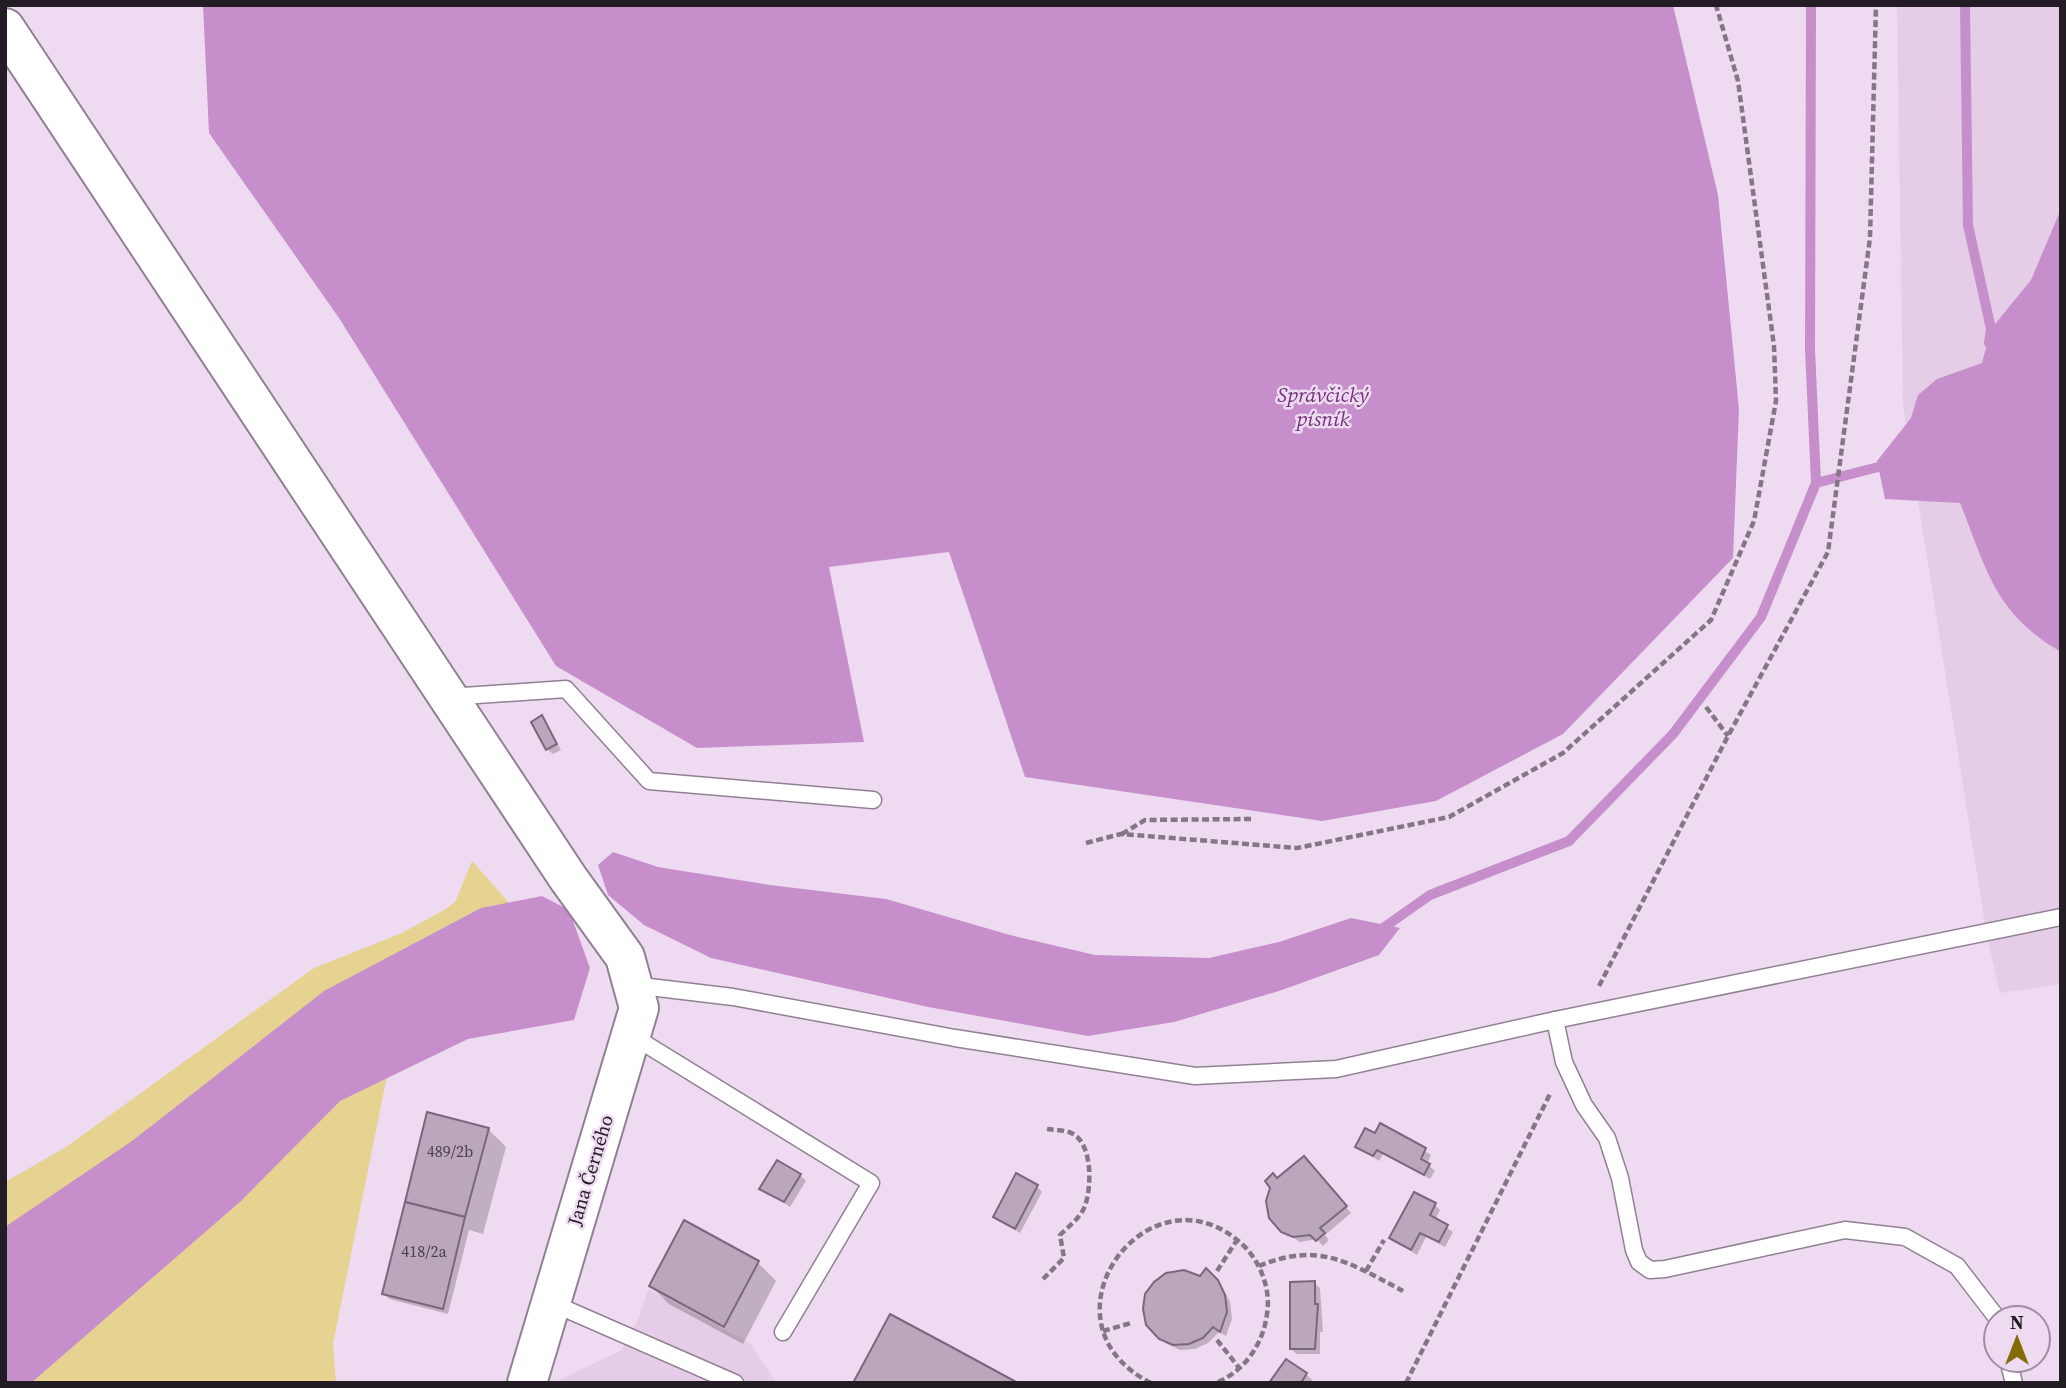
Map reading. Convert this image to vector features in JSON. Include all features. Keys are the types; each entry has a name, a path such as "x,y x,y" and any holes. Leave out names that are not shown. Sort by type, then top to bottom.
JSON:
{"street":[{"path":"5,28 629,971"},
{"name":"Jana Černého","path":"527,1383 639,1008 629,971"}],"lane":[{"path":"449,697 566,689 649,781 873,800"},
{"path":"629,971 733,997 955,1038 1195,1076 1336,1069 1555,1020 2061,917"},
{"path":"1555,1020 1564,1062 1584,1105 1606,1138 1620,1178 1634,1250 1639,1262 1650,1270 1845,1230 1905,1237 1957,1266 1986,1304"},
{"path":"631,1035 871,1183 783,1332"},
{"path":"552,1303 735,1383"}],"path":[{"path":"1121,834 1297,848 1449,817 1563,753 1711,620 1754,521 1776,401 1774,346 1738,81 1716,5"},
{"path":"1603,1011 1598,983 1828,552 1870,238 1876,5"},
{"path":"1706,707 1728,736"},
{"path":"1086,843 1121,834 1145,820 1252,819"},
{"path":"1406,1383 1564,1062"},
{"path":"1043,1279 1063,1258 1060,1234 1076,1220 1085,1205 1089,1164 1084,1146 1071,1132 1047,1129"},
{"path":"1152,1383 1130,1370 1114,1352 1103,1331 1099,1304 1104,1278 1116,1254 1136,1236 1160,1224 1187,1221 1214,1226 1237,1240 1259,1266 1266,1287 1266,1321 1254,1352 1240,1369 1216,1383"},
{"path":"1217,1271 1237,1240"},
{"path":"1366,1271 1384,1240"},
{"path":"1259,1266 1280,1257 1335,1257 1402,1291"},
{"path":"1103,1331 1131,1323"},
{"path":"1217,1340 1240,1369"}],"shaded area":[{"path":"1897,5 2061,5 2061,984 2000,993 1986,931 1903,405"},
{"path":"472,861 569,970 388,1071 333,1344 336,1383 5,1383 5,1182 66,1147 314,968 402,933 444,910 455,902"},
{"path":"648,1289 750,1343 777,1383 553,1383 622,1350 639,1317"}],"water":[{"name":"Správčický písník","path":"203,5 1673,5 1718,195 1739,409 1733,558 1563,734 1436,801 1322,821 1025,777 949,552 829,567 864,742 697,748 556,666 339,318 209,133"},
{"path":"2061,209 2061,652 2021,622 2007,605 1986,569 1960,503 1885,499 1877,461 1911,418 1918,395 1937,379 1982,363 1991,329 2031,280"},
{"path":"613,852 658,867 770,885 886,899 1010,935 1095,955 1209,958 1279,942 1351,918 1400,928 1379,955 1279,991 1174,1022 1088,1036 928,1007 711,958 644,925 608,895 598,865"},
{"path":"542,896 569,910 590,968 574,1020 468,1039 340,1101 241,1201 31,1383 5,1383 5,1227 132,1141 324,991 481,908"}],"building":[{"path":"542,715 557,744 546,750 531,722"},
{"path":"427,1112 489,1128 465,1217 405,1202"},
{"path":"1380,1123 1426,1148 1421,1159 1430,1164 1424,1175 1377,1150 1373,1156 1355,1147 1365,1128 1375,1133"},
{"path":"1304,1156 1347,1206 1320,1228 1325,1233 1316,1241 1310,1235 1293,1237 1281,1232 1269,1218 1266,1201 1270,1188 1265,1181 1273,1173 1277,1178"},
{"path":"777,1160 801,1174 784,1202 759,1189"},
{"path":"1016,1173 1038,1185 1015,1229 993,1217"},
{"path":"1414,1192 1436,1203 1430,1215 1448,1225 1439,1242 1420,1233 1411,1250 1389,1238"},
{"path":"405,1202 465,1217 443,1309 382,1294"},
{"path":"684,1220 759,1261 724,1327 649,1286"},
{"path":"1206,1268 1218,1280 1225,1295 1227,1312 1220,1332 1213,1327 1203,1338 1189,1344 1173,1345 1159,1339 1146,1325 1143,1309 1145,1294 1154,1282 1166,1273 1184,1270 1200,1276"},
{"path":"1315,1281 1315,1304 1318,1304 1315,1349 1290,1349 1290,1282"},
{"path":"890,1314 948,1345 1018,1383 853,1383"},
{"path":"1286,1359 1307,1373 1301,1383 1269,1383"}],"waterway":[{"path":"1811,5 1810,349 1816,483"},
{"path":"1965,5 1968,225 1991,329 1989,343"},
{"path":"1376,933 1430,895 1569,841 1673,734 1761,617 1816,483 1890,464"}]}
